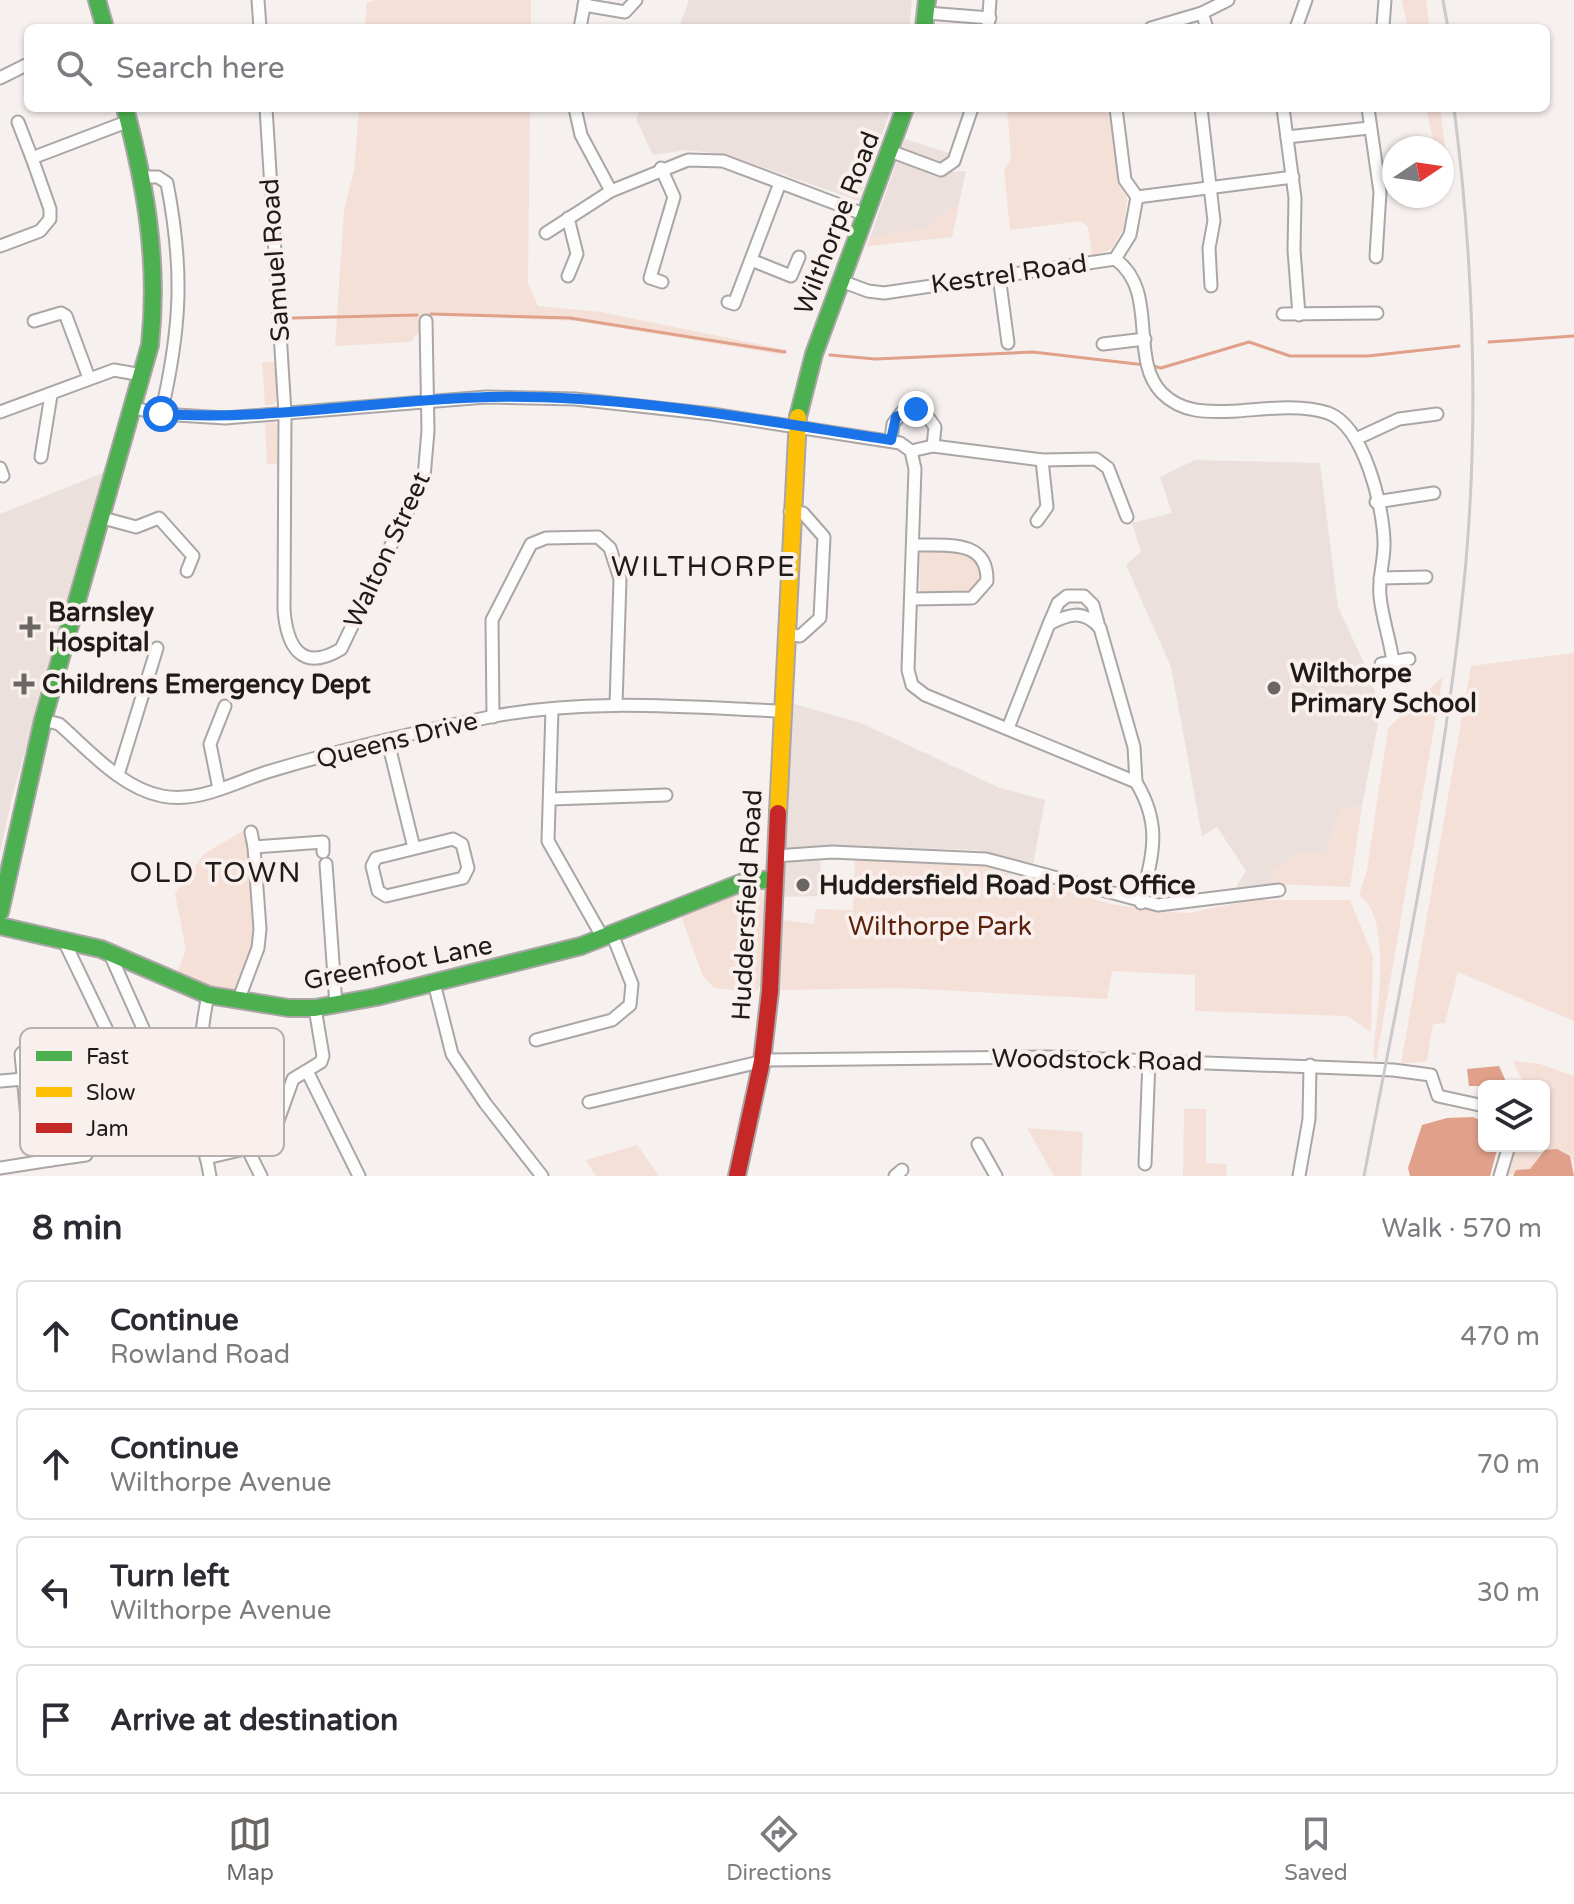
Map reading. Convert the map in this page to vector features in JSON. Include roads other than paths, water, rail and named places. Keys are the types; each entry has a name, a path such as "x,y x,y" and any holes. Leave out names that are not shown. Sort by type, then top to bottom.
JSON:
{"main road":[{"path":"97,0 102,24"},
{"name":"Wilthorpe Road","path":"814,354 904,112"},
{"path":"0,912 43,720 134,408 156,305 155,253 143,177 127,115"},
{"name":"Huddersfield Road","path":"737,1176 762,1061 770,991 790,512 796,426 814,354"},
{"name":"Greenfoot Lane","path":"0,926 109,952 208,995 315,1008 434,983 607,936 743,882 774,879"}],"street":[{"path":"258,0 260,24"},
{"path":"626,24 625,12 636,0"},
{"path":"926,14 989,23 990,0"},
{"path":"1165,24 1202,13 1228,0"},
{"path":"1297,24 1306,0"},
{"path":"1383,24 1385,0"},
{"path":"581,24 585,2 625,12"},
{"path":"1202,13 1206,24"},
{"path":"0,78 24,66"},
{"name":"Samuel Road","path":"266,112 285,413"},
{"path":"576,112 581,135 611,191"},
{"path":"890,151 941,170 954,161 971,112"},
{"path":"1116,112 1125,180 1137,197 1293,177"},
{"path":"1201,112 1214,221 1209,248 1211,286"},
{"path":"1284,112 1293,177 1299,315"},
{"path":"1368,112 1380,192 1376,257"},
{"path":"32,158 127,115"},
{"path":"0,246 40,231 50,219 50,209 18,122"},
{"path":"1287,137 1369,128"},
{"path":"546,233 611,191 661,168 688,160 723,161 866,215"},
{"path":"661,168 674,197 650,278 662,282"},
{"path":"143,177 158,177 167,183 177,234 180,295 177,345 161,414"},
{"path":"728,302 734,304 780,183"},
{"name":"Kestrel Road","path":"841,281 877,293 1115,259 1130,235 1137,197"},
{"path":"568,218 577,254 568,276"},
{"path":"751,260 791,276 799,257"},
{"path":"1115,259 1127,269 1137,286 1151,375 1162,392 1188,409 1310,409 1344,422 1358,438 1384,537 1380,594 1387,663 1409,659"},
{"path":"999,276 1008,343"},
{"path":"34,321 61,313 66,316 89,378"},
{"path":"1283,314 1377,313"},
{"path":"426,321 427,401"},
{"path":"1103,344 1145,339"},
{"path":"0,412 114,370 142,375"},
{"path":"41,457 51,395"},
{"path":"134,408 161,414 225,418 486,397 596,400 891,440 911,451 933,446 1042,460 1096,459 1108,468 1127,517"},
{"name":"Walton Street","path":"285,413 286,640 297,652 318,657 341,649 424,477 428,452 427,401"},
{"path":"891,440 896,417 916,409 933,420 933,446"},
{"path":"1358,438 1399,419 1437,414"},
{"path":"911,451 915,469 908,670 912,685 925,695 1136,782"},
{"path":"1037,521 1047,507 1042,460"},
{"path":"1376,502 1434,493"},
{"path":"785,634 800,636 820,618 825,572 824,537 803,513 790,512"},
{"path":"103,518 136,527 159,518 189,548 193,556 187,571"},
{"path":"493,717 492,620 531,544 546,538 598,537 610,548 617,562 620,579 616,705"},
{"path":"912,599 972,598 987,581 988,566 971,547 913,545"},
{"path":"1380,578 1426,577"},
{"path":"1008,728 1058,603 1075,595 1084,596 1093,605 1134,747 1136,782 1147,799 1154,826 1141,903"},
{"path":"1049,624 1069,614 1090,617 1100,628"},
{"path":"118,775 157,648"},
{"name":"Queens Drive","path":"43,720 59,724 133,786 161,796 183,797 219,789 267,772 493,717 616,705 780,711"},
{"path":"219,789 210,744 225,706"},
{"path":"536,1040 612,1020 630,1005 632,984 607,936 548,841 552,709"},
{"path":"388,742 414,848"},
{"path":"551,799 666,795"},
{"path":"238,1001 258,948 260,929 251,832"},
{"path":"453,839 462,844 468,874 386,896 378,891 372,866 376,858 414,848 453,839"},
{"path":"254,847 323,842 336,1005"},
{"path":"775,856 832,852 986,859 1141,903 1173,906 1279,890"},
{"path":"64,941 106,1028"},
{"path":"109,952 143,1028"},
{"path":"434,983 452,1054 485,1103 542,1176"},
{"path":"201,1028 208,995"},
{"path":"284,1104 293,1079 321,1062 323,1056 315,1008"},
{"name":"Woodstock Road","path":"589,1102 762,1061 1049,1057 1310,1065 1431,1075 1438,1096 1478,1105"},
{"path":"1145,1164 1149,1060"},
{"path":"1299,1176 1309,1119 1310,1065"},
{"path":"307,1071 359,1176"},
{"path":"0,1081 20,1079"},
{"path":"978,1144 996,1176"},
{"path":"1500,1176 1507,1152"},
{"path":"51,1156 51,1160"},
{"path":"0,1168 79,1156"},
{"path":"210,1176 206,1158 216,1156"},
{"path":"251,1156 261,1176"}],"waterway":[{"path":"431,314 570,318 785,352"},
{"path":"293,318 417,315"},
{"path":"1489,342 1574,336"},
{"path":"1153,366 1161,368 1249,342 1290,356 1368,356 1459,346"},
{"path":"830,355 875,359 1033,352 1145,365"}],"railway":[{"path":"1443,0 1447,24"},
{"path":"1364,1176 1436,793 1466,561 1472,448 1472,334 1466,221 1454,112"}],"place":[{"name":"Barnsley Hospital","path":"30,627"},
{"name":"Childrens Emergency Dept","path":"24,684"},
{"name":"Wilthorpe Primary School","path":"1274,688"},
{"name":"Huddersfield Road Post Office","path":"803,885"}],"district":[{"name":"WILTHORPE","path":"704,567"},
{"name":"OLD TOWN","path":"216,873"}],"park label":[{"name":"Wilthorpe Park","path":"940,926"}]}
